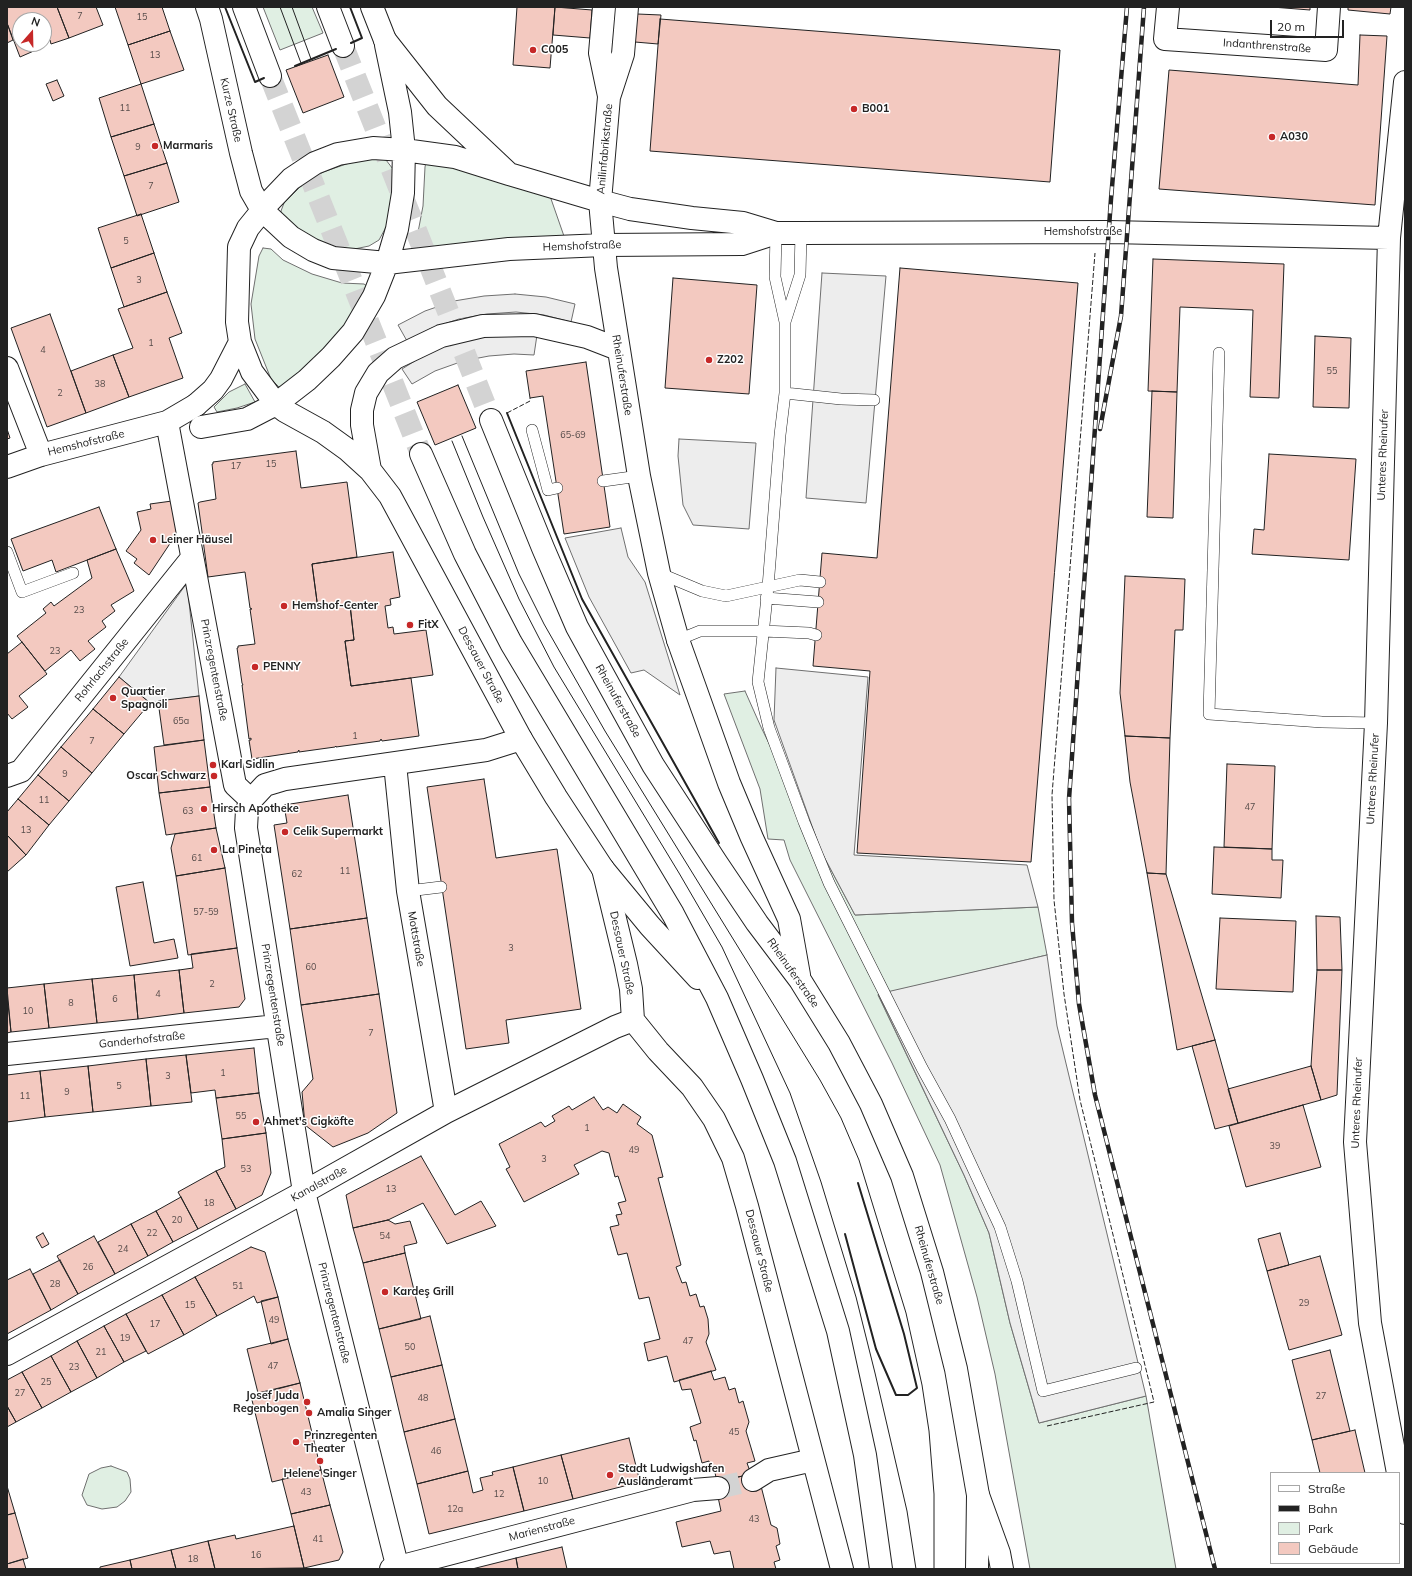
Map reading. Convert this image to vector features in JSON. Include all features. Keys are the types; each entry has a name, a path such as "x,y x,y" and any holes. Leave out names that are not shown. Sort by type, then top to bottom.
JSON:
{"main road":[{"name":"Kurze Straße","path":"207,7 211,18 251,191 262,210"},
{"path":"244,7 270,76"},
{"path":"328,7 343,46"},
{"path":"372,7 385,40 400,112 404,150 403,193 398,229 374,296 353,332 332,358 276,404 252,372 240,342 237,322 239,247 248,228 262,210 291,179 316,163 338,154 366,149 404,150 455,157 509,174"},
{"name":"Anilinfabrikstraße","path":"604,7 600,53 609,97"},
{"name":"Anilinfabrikstraße","path":"600,201 609,97 624,54 627,7"},
{"name":"Indanthrenstraße","path":"1168,7 1165,39 1326,50 1329,7"},
{"path":"385,40 437,106 509,174"},
{"name":"Unteres Rheinufer","path":"1398,1472 1370,1322 1355,1142 1376,723 1389,238 1405,82"},
{"name":"Hemshofstraße","path":"509,174 600,201 638,210 692,218 743,223 776,234"},
{"name":"Rheinuferstraße","path":"600,201 604,245 618,349 639,476 659,573 678,640 729,783 752,838 789,918 800,980"},
{"name":"Hemshofstraße","path":"262,210 291,237 313,250 333,258 387,262 509,249 604,245 742,244 776,234 801,233 1109,232 1389,238"},
{"path":"370,470 362,425 362,410 366,393 378,373 395,358 441,336 483,326 534,325 587,337 618,349"},
{"name":"Hemshofstraße","path":"7,467 40,455 167,422 196,405 213,390 221,379 240,342"},
{"path":"7,368 40,455"},
{"name":"Hemshofstraße","path":"167,422 201,427 247,419 276,404"},
{"name":"Dessauer Straße","path":"276,404 285,411 323,432 370,470 390,496 520,739 603,869 631,989 633,1020 658,1051 692,1087 714,1119 733,1158 747,1206 842,1569"},
{"name":"Rheinuferstraße","path":"491,420 577,627 658,771 757,923 800,980 839,1043 871,1104 902,1176 932,1272 956,1369 978,1495 977,1569"},
{"name":"Prinzregentenstraße","path":"167,422 235,785 250,800 247,810 246,828 304,1192 396,1568"},
{"path":"421,454 465,554 511,643 673,914 717,998 752,1079 785,1161 838,1331 865,1455 881,1569"},
{"name":"Rohrlachstraße","path":"7,776 21,771 192,558"},
{"path":"250,800 265,785 284,779 486,750 520,739"},
{"name":"Mottstraße","path":"395,764 408,891 446,1112"},
{"path":"603,869 650,926 717,998"},
{"name":"Kanalstraße","path":"7,1354 304,1192 446,1112 633,1020"},
{"name":"Ganderhofstraße","path":"7,1054 277,1026"},
{"path":"757,1473 814,1460"},
{"name":"Marienstraße","path":"396,1568 693,1490 717,1482"},
{"path":"1400,1486 1405,1513"},
{"path":"978,1495 999,1553 1002,1569"}],"lane":[{"path":"785,322 800,275 801,233"},
{"path":"776,234 775,277 785,322 785,393 758,682 769,728 804,822 829,883 922,1068 950,1119 1000,1227 1016,1282 1043,1391 1136,1368"},
{"path":"1219,353 1209,714 1322,722 1376,723"},
{"path":"785,393 841,399 874,400"},
{"path":"532,430 548,490 557,488"},
{"path":"603,482 639,476"},
{"path":"7,552 22,592 73,573"},
{"path":"659,573 702,591 726,596 800,580 820,582"},
{"path":"766,598 818,602"},
{"path":"678,640 700,631 763,631 809,633 816,635"},
{"path":"408,891 441,887"}],"green space":[{"path":"263,7 312,7 323,33 280,50"},
{"path":"377,158 386,160 396,173 391,218 379,240 369,246 345,251 326,247 281,218 281,211 284,203 300,187 323,172 358,160"},
{"path":"431,160 550,196 565,239 418,252 415,248 423,206 425,167 426,162"},
{"path":"263,248 271,249 283,260 312,274 342,283 364,284 370,288 347,326 310,366 286,385 279,387 271,379 255,339 251,304 259,256"},
{"path":"245,384 255,402 237,408 217,412 214,407 229,392"},
{"path":"745,691 821,851 855,915 1038,907 1047,955 878,995 964,1175 989,1233 1010,1323 1039,1423 1146,1396 1176,1569 1030,1569 995,1374 977,1297 940,1165 892,1063 790,860 784,840 768,839 760,789 724,694"},
{"path":"111,1466 127,1472 130,1479 131,1492 125,1501 117,1507 102,1509 87,1505 82,1495 89,1474 101,1468"}],"shaded area":[{"path":"822,273 886,276 866,503 806,498"},
{"path":"515,294 546,297 575,304 571,322 544,315 516,312 487,314 459,319 432,328 407,341 398,325 425,311 454,301 484,296"},
{"path":"537,335 534,355 514,354 489,356 463,361 435,371 412,384 402,369 426,354 452,343 480,336"},
{"path":"679,439 756,443 749,529 693,525 683,505 678,456"},
{"path":"621,528 628,557 645,582 680,695 644,670 631,673 589,597 565,538"},
{"path":"187,583 199,696 150,703 119,677"},
{"path":"776,668 868,677 854,855 1027,865 1038,907 855,915 821,851 774,720"},
{"path":"1047,955 1057,1026 1146,1396 1039,1423 1010,1323 989,1233 964,1175 878,994"}],"building":[{"path":"7,7 57,7 69,38 52,44 52,12 12,12 12,36 7,23"},
{"path":"57,7 96,7 103,25 69,38"},
{"path":"115,7 162,7 170,31 128,45"},
{"name":"C005","path":"517,7 555,7 550,68 513,65"},
{"path":"555,7 592,10 590,38 553,35"},
{"path":"1272,7 1310,7 1310,10"},
{"path":"1348,7 1391,7 1390,14 1348,10"},
{"path":"637,14 661,15 658,44 635,42"},
{"name":"B001","path":"660,19 1060,50 1050,182 650,151"},
{"path":"7,23 12,40 7,43"},
{"path":"170,31 184,70 141,84 128,45"},
{"name":"A030","path":"1360,35 1387,36 1375,205 1159,189 1169,70 1358,85"},
{"path":"18,52 31,52 20,57"},
{"path":"328,55 344,97 303,113 286,70"},
{"path":"57,80 64,96 53,101 46,84"},
{"path":"141,84 154,124 111,137 99,98"},
{"path":"154,124 167,163 124,176 111,137"},
{"path":"167,163 179,202 137,216 124,176"},
{"path":"141,214 154,253 111,268 98,228"},
{"path":"154,253 167,292 124,307 111,268"},
{"path":"1153,259 1284,264 1279,398 1250,397 1253,310 1180,307 1177,392 1148,391"},
{"path":"900,268 1078,283 1031,862 857,853 870,671 813,666 822,553 877,558"},
{"name":"Z202","path":"673,278 757,285 749,394 665,388"},
{"path":"167,292 182,333 169,338 183,378 129,397 113,355 133,348 118,309"},
{"path":"50,314 86,413 47,427 11,328"},
{"path":"1315,336 1351,338 1349,408 1313,407"},
{"path":"113,355 129,397 86,413 71,371"},
{"path":"586,362 610,527 564,534 543,396 530,398 526,371"},
{"path":"458,385 476,428 435,445 417,402"},
{"path":"1152,391 1177,392 1173,518 1147,517"},
{"path":"7,429 10,438 7,439"},
{"name":"Hemshof-Center","path":"296,451 301,488 347,482 357,557 312,564 318,609 350,605 354,640 345,641 351,686 411,678 419,736 382,741 381,739 380,741 299,752 299,750 298,752 252,759 249,740 251,740 251,738 249,739 237,648 238,646 255,644 250,609 252,609 250,608 245,572 208,577 203,540 205,538 203,539 198,503 216,499 213,462"},
{"path":"1269,454 1356,459 1349,560 1252,554 1254,529 1264,530"},
{"name":"Leiner Häusel","path":"172,501 179,530 149,575 134,563 137,559 126,551 141,530 137,512 151,509 150,504"},
{"path":"99,507 116,549 56,572 52,560 23,571 11,539"},
{"path":"116,549 134,591 111,605 115,611 102,621 106,627 88,641 95,649 80,661 71,650 45,671 17,636 46,613 43,609 51,602 54,606 92,578 87,560"},
{"name":"Hemshof-Center","path":"393,552 400,597 390,599 391,605 385,606 388,628 393,627 394,634 426,630 433,675 351,686 345,641 354,640 350,605 318,609 312,564"},
{"path":"1125,576 1185,579 1183,630 1175,630 1170,738 1125,736 1120,693"},
{"path":"22,642 47,674 19,696 28,707 12,719 7,713 7,654"},
{"path":"119,677 150,703 124,734 93,709"},
{"path":"199,696 204,740 164,745 158,701"},
{"path":"93,709 124,734 92,773 61,747"},
{"path":"1125,736 1170,738 1166,874 1147,873 1130,782"},
{"path":"204,740 210,787 159,793 154,747"},
{"path":"61,747 92,773 69,801 38,775"},
{"path":"1227,764 1275,766 1272,849 1224,847"},
{"path":"38,775 69,801 49,825 18,799"},
{"path":"484,779 496,858 557,849 581,1009 506,1020 509,1043 466,1049 427,787"},
{"path":"210,787 216,828 166,835 159,793"},
{"path":"348,795 367,918 290,929 274,825 287,823 284,805"},
{"path":"18,799 49,825 26,855 7,835 7,812"},
{"path":"216,828 225,868 176,876 171,848 175,834"},
{"path":"7,835 26,855 7,872"},
{"path":"1214,847 1272,849 1272,860 1283,860 1281,898 1212,894"},
{"path":"225,868 237,948 188,955 176,876"},
{"path":"1147,873 1166,874 1215,1040 1177,1050"},
{"path":"143,882 154,943 174,939 178,958 130,966 116,887"},
{"path":"1316,916 1340,917 1342,970 1317,970"},
{"path":"367,918 379,994 301,1005 290,929"},
{"path":"1220,918 1296,921 1293,992 1216,989"},
{"path":"237,948 245,999 239,1007 184,1013 179,970 193,968 191,954"},
{"path":"179,970 184,1013 138,1019 134,975"},
{"path":"1317,970 1342,970 1337,1095 1321,1100 1311,1066"},
{"path":"134,975 138,1019 97,1023 92,979"},
{"path":"92,979 97,1023 49,1028 44,984"},
{"path":"44,984 49,1028 11,1032 7,988"},
{"path":"379,994 397,1113 368,1133 333,1147 305,1125 302,1092 313,1079 301,1005"},
{"path":"7,995 11,1032 7,1033"},
{"path":"1215,1040 1238,1123 1215,1129 1192,1046"},
{"path":"254,1048 259,1093 216,1098 215,1090 191,1093 186,1055"},
{"path":"186,1055 192,1102 151,1106 146,1059"},
{"path":"146,1059 151,1106 93,1112 88,1066"},
{"path":"88,1066 93,1112 45,1117 40,1071"},
{"path":"1311,1066 1321,1100 1238,1123 1228,1089"},
{"path":"40,1071 45,1117 7,1122 7,1075"},
{"path":"259,1093 266,1133 222,1139 216,1098"},
{"path":"594,1097 603,1110 608,1107 617,1113 623,1104 641,1117 637,1124 652,1135 663,1177 658,1178 681,1265 676,1267 682,1283 686,1282 690,1296 696,1294 700,1307 704,1306 708,1319 709,1334 706,1342 716,1370 674,1382 667,1356 648,1361 644,1343 660,1339 649,1297 639,1299 627,1253 618,1255 610,1227 619,1225 616,1215 622,1214 618,1203 626,1201 618,1176 615,1177 609,1153 602,1151 574,1165 579,1174 524,1202 506,1169 510,1167 499,1144 541,1122 545,1127 555,1121 552,1116 569,1106 572,1110"},
{"path":"1303,1105 1321,1167 1246,1187 1229,1126"},
{"path":"266,1133 271,1173 262,1195 236,1209 216,1171 225,1167 222,1139"},
{"path":"421,1156 455,1215 481,1201 496,1226 447,1244 423,1203 388,1220 353,1228 346,1195"},
{"path":"216,1171 236,1209 198,1229 178,1192"},
{"path":"181,1197 198,1229 173,1242 156,1211"},
{"path":"156,1211 173,1242 148,1256 131,1224"},
{"path":"388,1220 395,1224 410,1221 417,1243 404,1246 405,1253 363,1263 353,1228"},
{"path":"131,1224 148,1256 115,1274 98,1242"},
{"path":"43,1233 49,1244 42,1248 36,1237"},
{"path":"1280,1233 1289,1265 1267,1271 1258,1239"},
{"path":"94,1236 115,1274 78,1294 57,1256"},
{"path":"251,1247 265,1252 278,1297 257,1303 254,1296 217,1316 195,1277"},
{"path":"405,1253 421,1319 379,1329 363,1263"},
{"path":"1320,1256 1342,1335 1289,1350 1267,1271"},
{"path":"60,1260 78,1294 51,1310 33,1274"},
{"path":"30,1269 51,1310 7,1334 7,1280"},
{"path":"195,1277 217,1316 184,1335 162,1295"},
{"path":"162,1295 184,1335 148,1354 126,1314"},
{"path":"278,1297 288,1339 271,1344 261,1301"},
{"path":"126,1314 146,1351 124,1362 104,1326"},
{"path":"430,1316 442,1365 391,1377 379,1329"},
{"path":"104,1326 124,1362 97,1378 77,1341"},
{"path":"288,1339 300,1383 258,1393 247,1349"},
{"path":"77,1341 97,1378 71,1392 51,1356"},
{"path":"1330,1350 1350,1431 1312,1440 1292,1360"},
{"path":"51,1356 71,1392 42,1408 22,1372"},
{"path":"442,1365 455,1419 404,1432 391,1377"},
{"path":"711,1371 714,1380 725,1377 729,1390 735,1388 739,1403 743,1401 749,1422 746,1431 755,1461 747,1463 751,1474 717,1482 714,1468 711,1469 709,1461 702,1463 696,1440 694,1441 690,1427 701,1423 691,1389 682,1390 679,1380"},
{"path":"22,1372 42,1408 16,1422 7,1406 7,1380"},
{"path":"300,1383 321,1470 272,1482 251,1396"},
{"path":"7,1406 16,1422 7,1427"},
{"path":"455,1419 468,1471 417,1484 404,1432"},
{"path":"1355,1430 1365,1472 1320,1472 1312,1440"},
{"path":"629,1438 640,1482 573,1499 561,1455"},
{"path":"561,1455 573,1499 524,1511 513,1467"},
{"path":"513,1467 524,1511 429,1534 417,1484 468,1471 473,1493 483,1490 480,1478 493,1475 492,1472"},
{"path":"321,1470 330,1505 291,1514 282,1479"},
{"path":"751,1474 761,1486 771,1525 777,1528 780,1544 776,1546 780,1560 774,1562 776,1569 734,1569 730,1551 714,1554 710,1541 682,1547 676,1522 721,1511 717,1482"},
{"path":"7,1486 15,1513 7,1515"},
{"path":"330,1505 343,1552 339,1560 304,1568 291,1514"},
{"path":"15,1513 28,1558 7,1564 7,1515"},
{"path":"294,1526 304,1568 215,1569 208,1541 235,1535 236,1539"},
{"path":"208,1541 215,1569 176,1569 171,1550"},
{"path":"562,1547 567,1569 518,1569 516,1558"},
{"path":"171,1550 176,1569 132,1569 130,1560"},
{"path":"516,1558 518,1569 472,1569"},
{"path":"23,1559 26,1569 7,1569 7,1564"},
{"path":"130,1560 132,1569 100,1569 100,1567"}],"tunnel":[{"path":"343,46 491,420"},
{"path":"270,76 421,454"},
{"path":"718,1488 753,1480"}],"tram line":[{"path":"280,7 301,63"},
{"path":"292,7 311,59"},
{"path":"462,436 519,574 544,624 605,731 820,1080 841,1118 859,1160 906,1313 922,1385 929,1431 934,1494 934,1569"},
{"path":"452,441 519,599 554,667 679,873 722,947 790,1093 821,1182 856,1297 907,1511 916,1569"}],"railway":[{"path":"1127,7 1111,199 1069,799 1072,923 1079,1004 1095,1095 1215,1569"},
{"path":"1100,429 1121,316 1144,7"}],"fence":[{"path":"1047,1426 1154,1402 1080,1100 1064,994 1054,900 1052,795 1095,253"},
{"path":"507,413 530,401 530,398"}],"wall":[{"path":"225,7 255,82 264,78"},
{"path":"350,7 362,38 351,43"},
{"path":"295,66 336,49"},
{"path":"507,413 582,599 719,843"},
{"path":"845,1234 876,1349 896,1395 908,1395 917,1388 904,1334 858,1183"}],"place":[{"name":"C005","path":"533,50"},
{"name":"B001","path":"854,109"},
{"name":"A030","path":"1272,137"},
{"name":"Marmaris","path":"155,146"},
{"name":"Z202","path":"709,360"},
{"name":"Leiner Häusel","path":"153,540"},
{"name":"Hemshof-Center","path":"284,606"},
{"name":"FitX","path":"410,625"},
{"name":"PENNY","path":"255,667"},
{"name":"Quartier Spagnoli","path":"113,698"},
{"name":"Karl Sidlin","path":"213,765"},
{"name":"Oscar Schwarz","path":"214,776"},
{"name":"Hirsch Apotheke","path":"204,809"},
{"name":"Celik Supermarkt","path":"285,832"},
{"name":"La Pineta","path":"214,850"},
{"name":"Ahmet's Cigköfte","path":"256,1122"},
{"name":"Kardeş Grill","path":"385,1292"},
{"name":"Josef Juda Regenbogen","path":"307,1402"},
{"name":"Amalia Singer","path":"309,1413"},
{"name":"Prinzregenten Theater","path":"296,1442"},
{"name":"Helene Singer","path":"320,1461"},
{"name":"Stadt Ludwigshafen Ausländeramt","path":"610,1475"}]}
